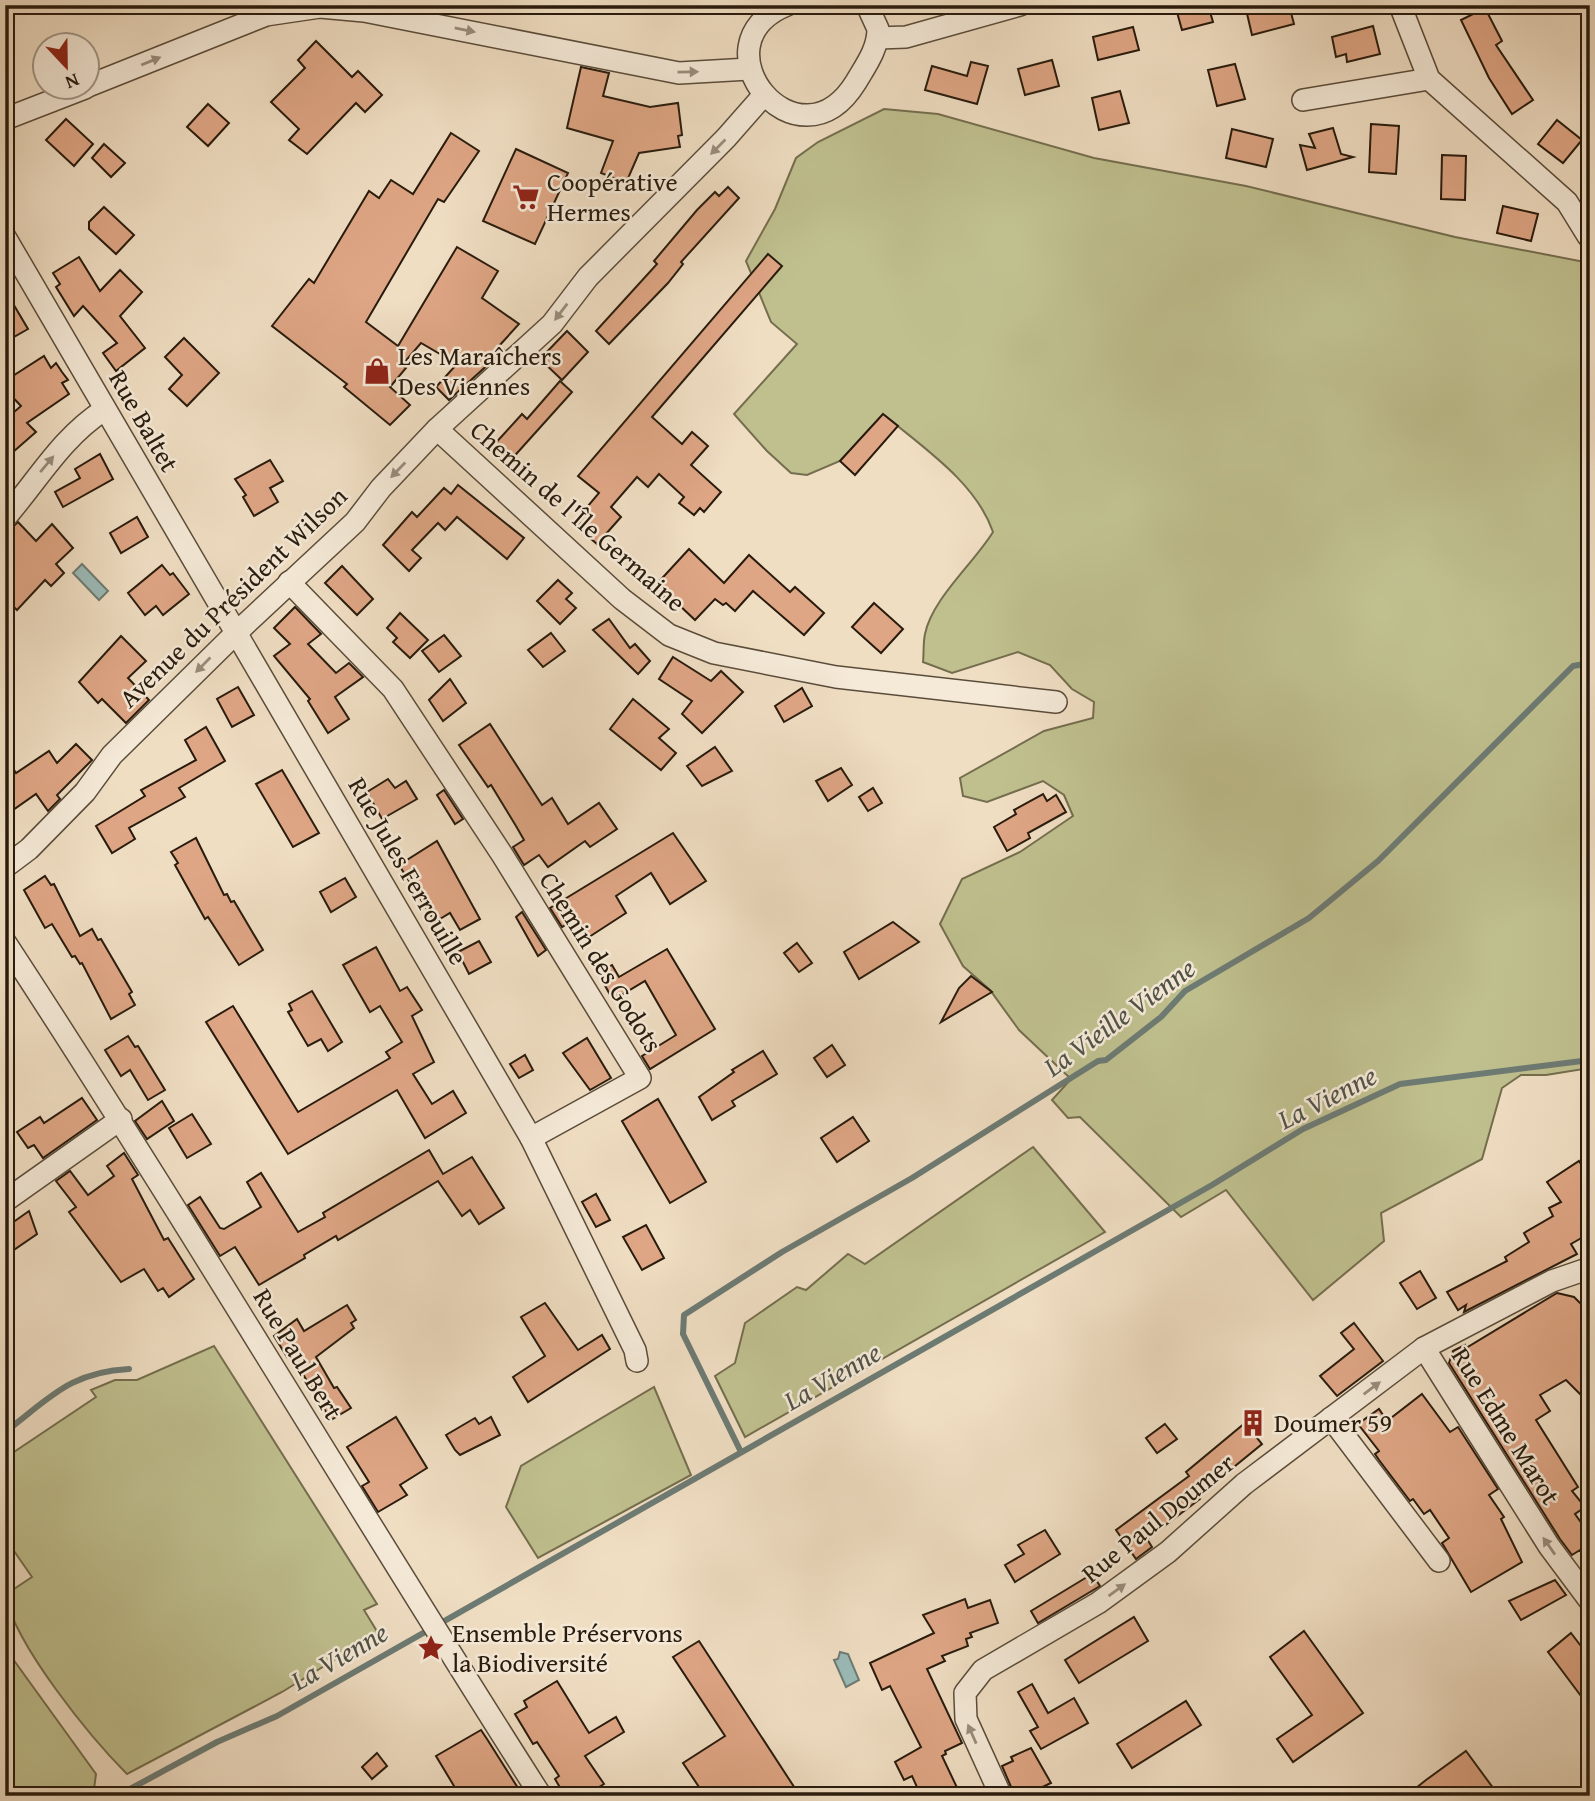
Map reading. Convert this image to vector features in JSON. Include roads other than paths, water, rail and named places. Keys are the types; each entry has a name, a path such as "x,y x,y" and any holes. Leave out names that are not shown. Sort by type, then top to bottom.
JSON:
{"street":[{"path":"787,5 763,13 749,52 750,69 763,96 788,112 810,114 831,108 849,93 875,49 878,38 875,18 867,5"},
{"path":"878,38 906,37 1020,5"},
{"path":"1400,5 1429,79 1567,202 1588,236"},
{"path":"102,81 266,15 320,6 364,11 679,73 750,69"},
{"path":"1303,100 1429,79"},
{"name":"Avenue du Président Wilson","path":"5,867 29,849 85,792 112,755 236,633 355,523 380,488 437,429 552,324 588,278 726,138 763,96"},
{"path":"5,119 48,102"},
{"name":"Rue Baltet","path":"5,237 236,633"},
{"path":"5,518 44,466 78,430 104,410"},
{"name":"Chemin de l'Île Germaine","path":"437,429 622,599 669,635 714,653 836,677 1056,702"},
{"name":"Chemin des Godots","path":"289,582 393,689 539,913 640,1078 531,1138"},
{"name":"Rue Jules Ferrouille","path":"236,633 531,1138"},
{"name":"Rue Paul Bert","path":"5,942 121,1119 433,1626 541,1796"},
{"path":"5,1201 121,1119"},
{"path":"531,1138 635,1350 637,1361"},
{"name":"Rue Paul Doumer","path":"1001,1796 966,1719 965,1693 982,1670 1118,1589 1168,1552 1244,1484 1292,1451 1424,1348 1552,1281 1586,1276"},
{"name":"Rue Edme Marot","path":"1424,1348 1549,1546 1590,1601"},
{"path":"1331,1418 1439,1561"}],"water":[{"path":"82,564 108,591 99,600 73,573"},
{"path":"840,1652 848,1654 859,1680 846,1687 834,1660 838,1659"}],"waterway":[{"name":"La Vieille Vienne","path":"741,1452 683,1334 684,1315 782,1252 912,1178 1098,1061 1106,1060 1161,1017 1185,991 1309,918 1378,861 1573,666 1590,663"},
{"name":"La Vienne","path":"117,1796 217,1742 277,1716 1212,1185 1303,1129 1400,1084 1590,1060"},
{"path":"5,1432 48,1398 76,1381 91,1375 129,1369"}],"place":[{"name":"Coopérative Hermes","path":"526,197"},
{"name":"Les Maraîchers Des Viennes","path":"377,371"},
{"name":"Doumer 59","path":"1253,1423"},
{"name":"Ensemble Préservons la Biodiversité","path":"431,1648"}]}
